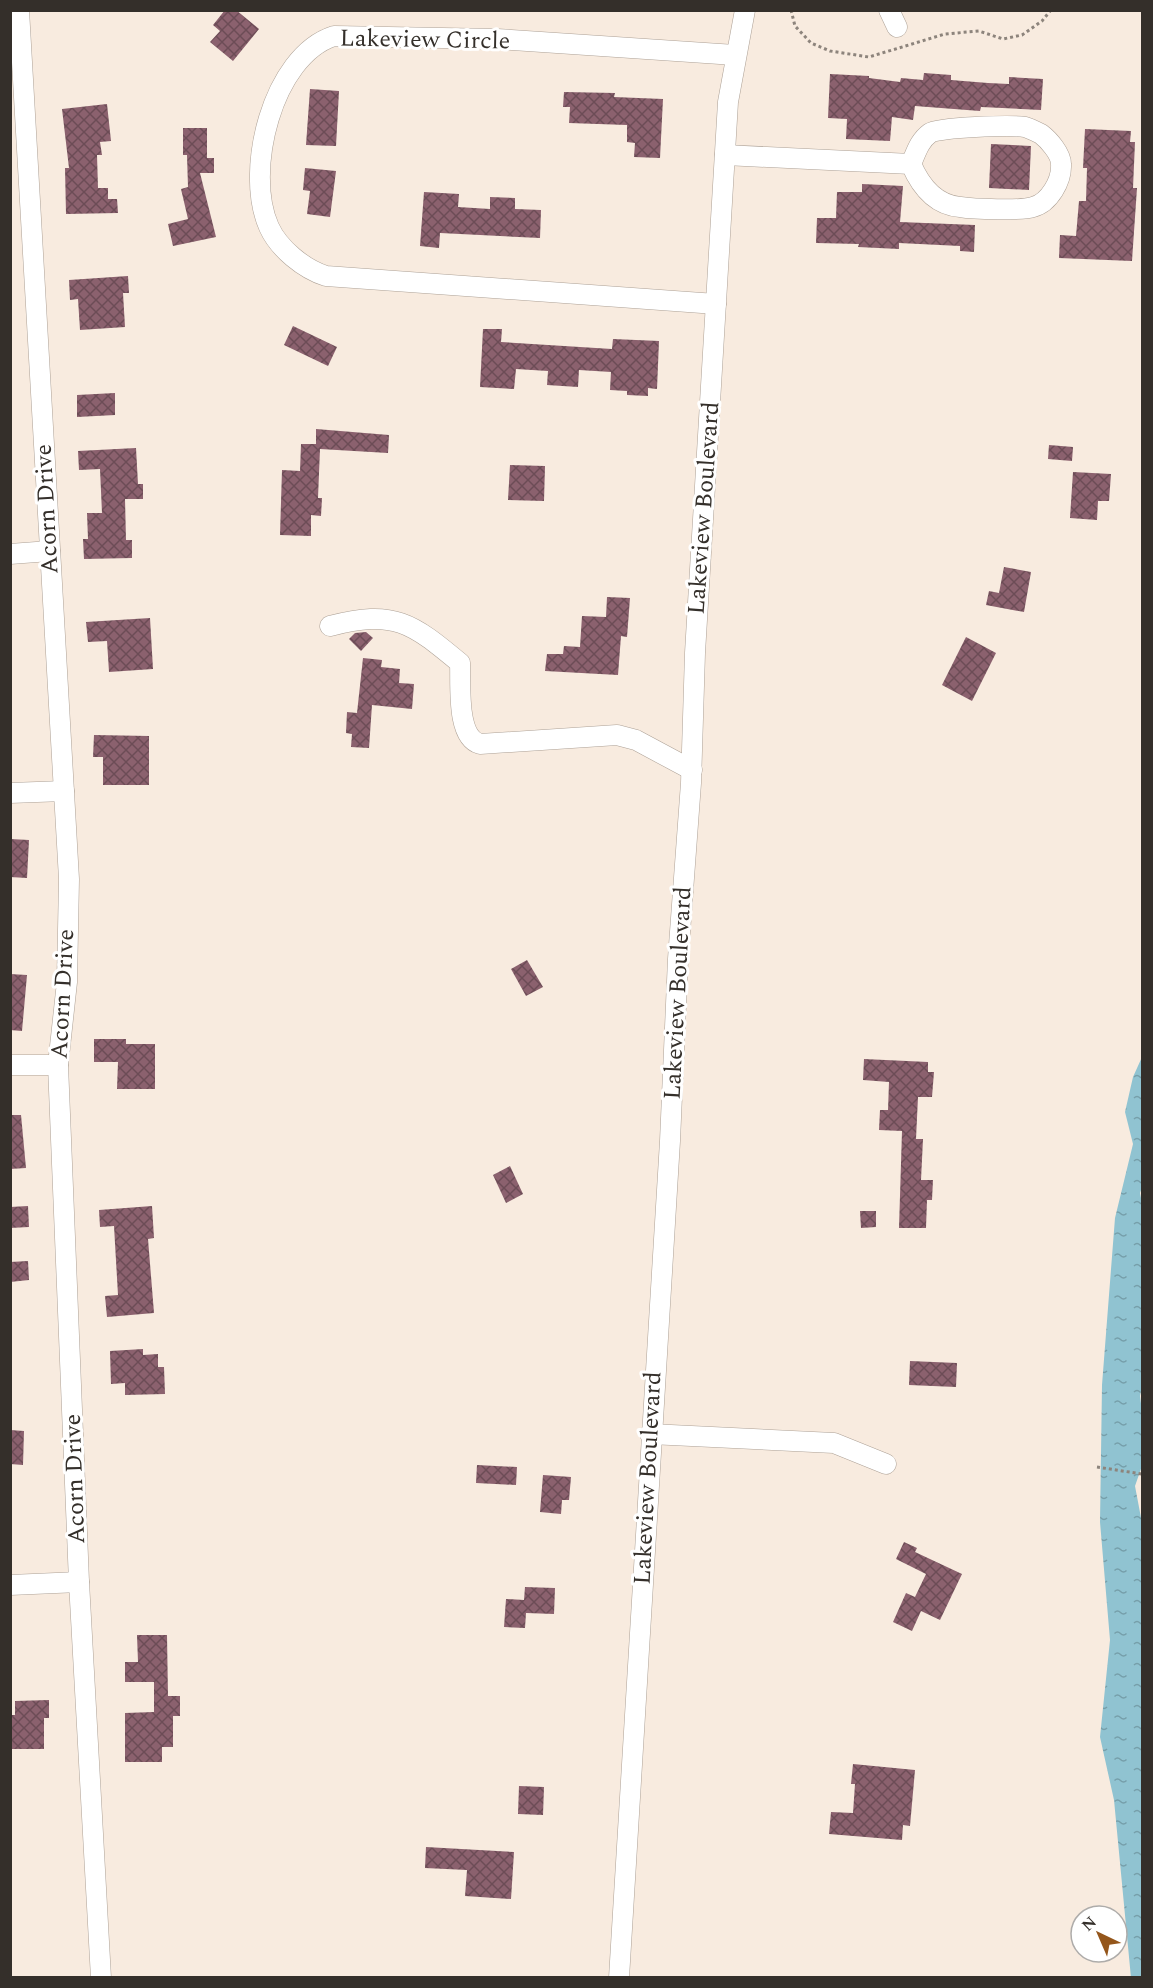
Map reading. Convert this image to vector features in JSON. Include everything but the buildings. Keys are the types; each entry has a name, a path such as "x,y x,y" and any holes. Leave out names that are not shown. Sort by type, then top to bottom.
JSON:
{"street":[{"name":"Acorn Drive","path":"19,10 17,91 50,551 69,879 67,982 58,1065 79,1582 100,1977"},
{"name":"Lakeview Boulevard","path":"619,1977 692,770 695,653 728,102 745,10"},
{"name":"Lakeview Circle","path":"716,304 326,276 312,272 289,253 269,227 260,174 270,114 278,92 293,66 313,46 334,36 497,39 735,55"},
{"path":"1025,127 1042,135 1054,147 1062,164 1055,186 1047,200 1032,208 959,207 941,203 917,179 911,164 920,143 940,128 1025,127"},
{"path":"725,155 911,164"},
{"path":"10,554 50,551"},
{"path":"330,626 357,619 394,619 418,630 460,663 462,715 467,736 472,742 480,744 617,735 636,740 692,770"},
{"path":"10,794 64,791"},
{"path":"10,1065 58,1065"},
{"path":"651,1434 834,1443 886,1464"},
{"path":"10,1586 79,1582"}],"path":[{"path":"791,10 795,26 811,43 830,51 869,57 945,34 979,31 1003,39 1022,35 1042,21 1051,10"},
{"path":"1097,1467 1143,1474"}],"water":[{"path":"1142,1057 1142,1187 1140,1193 1142,1203 1142,1387 1140,1396 1142,1466 1135,1486 1142,1523 1142,1977 1131,1978 1129,1904 1124,1904 1114,1800 1100,1737 1110,1640 1100,1522 1102,1385 1115,1218 1133,1144 1125,1112 1133,1077"}]}
